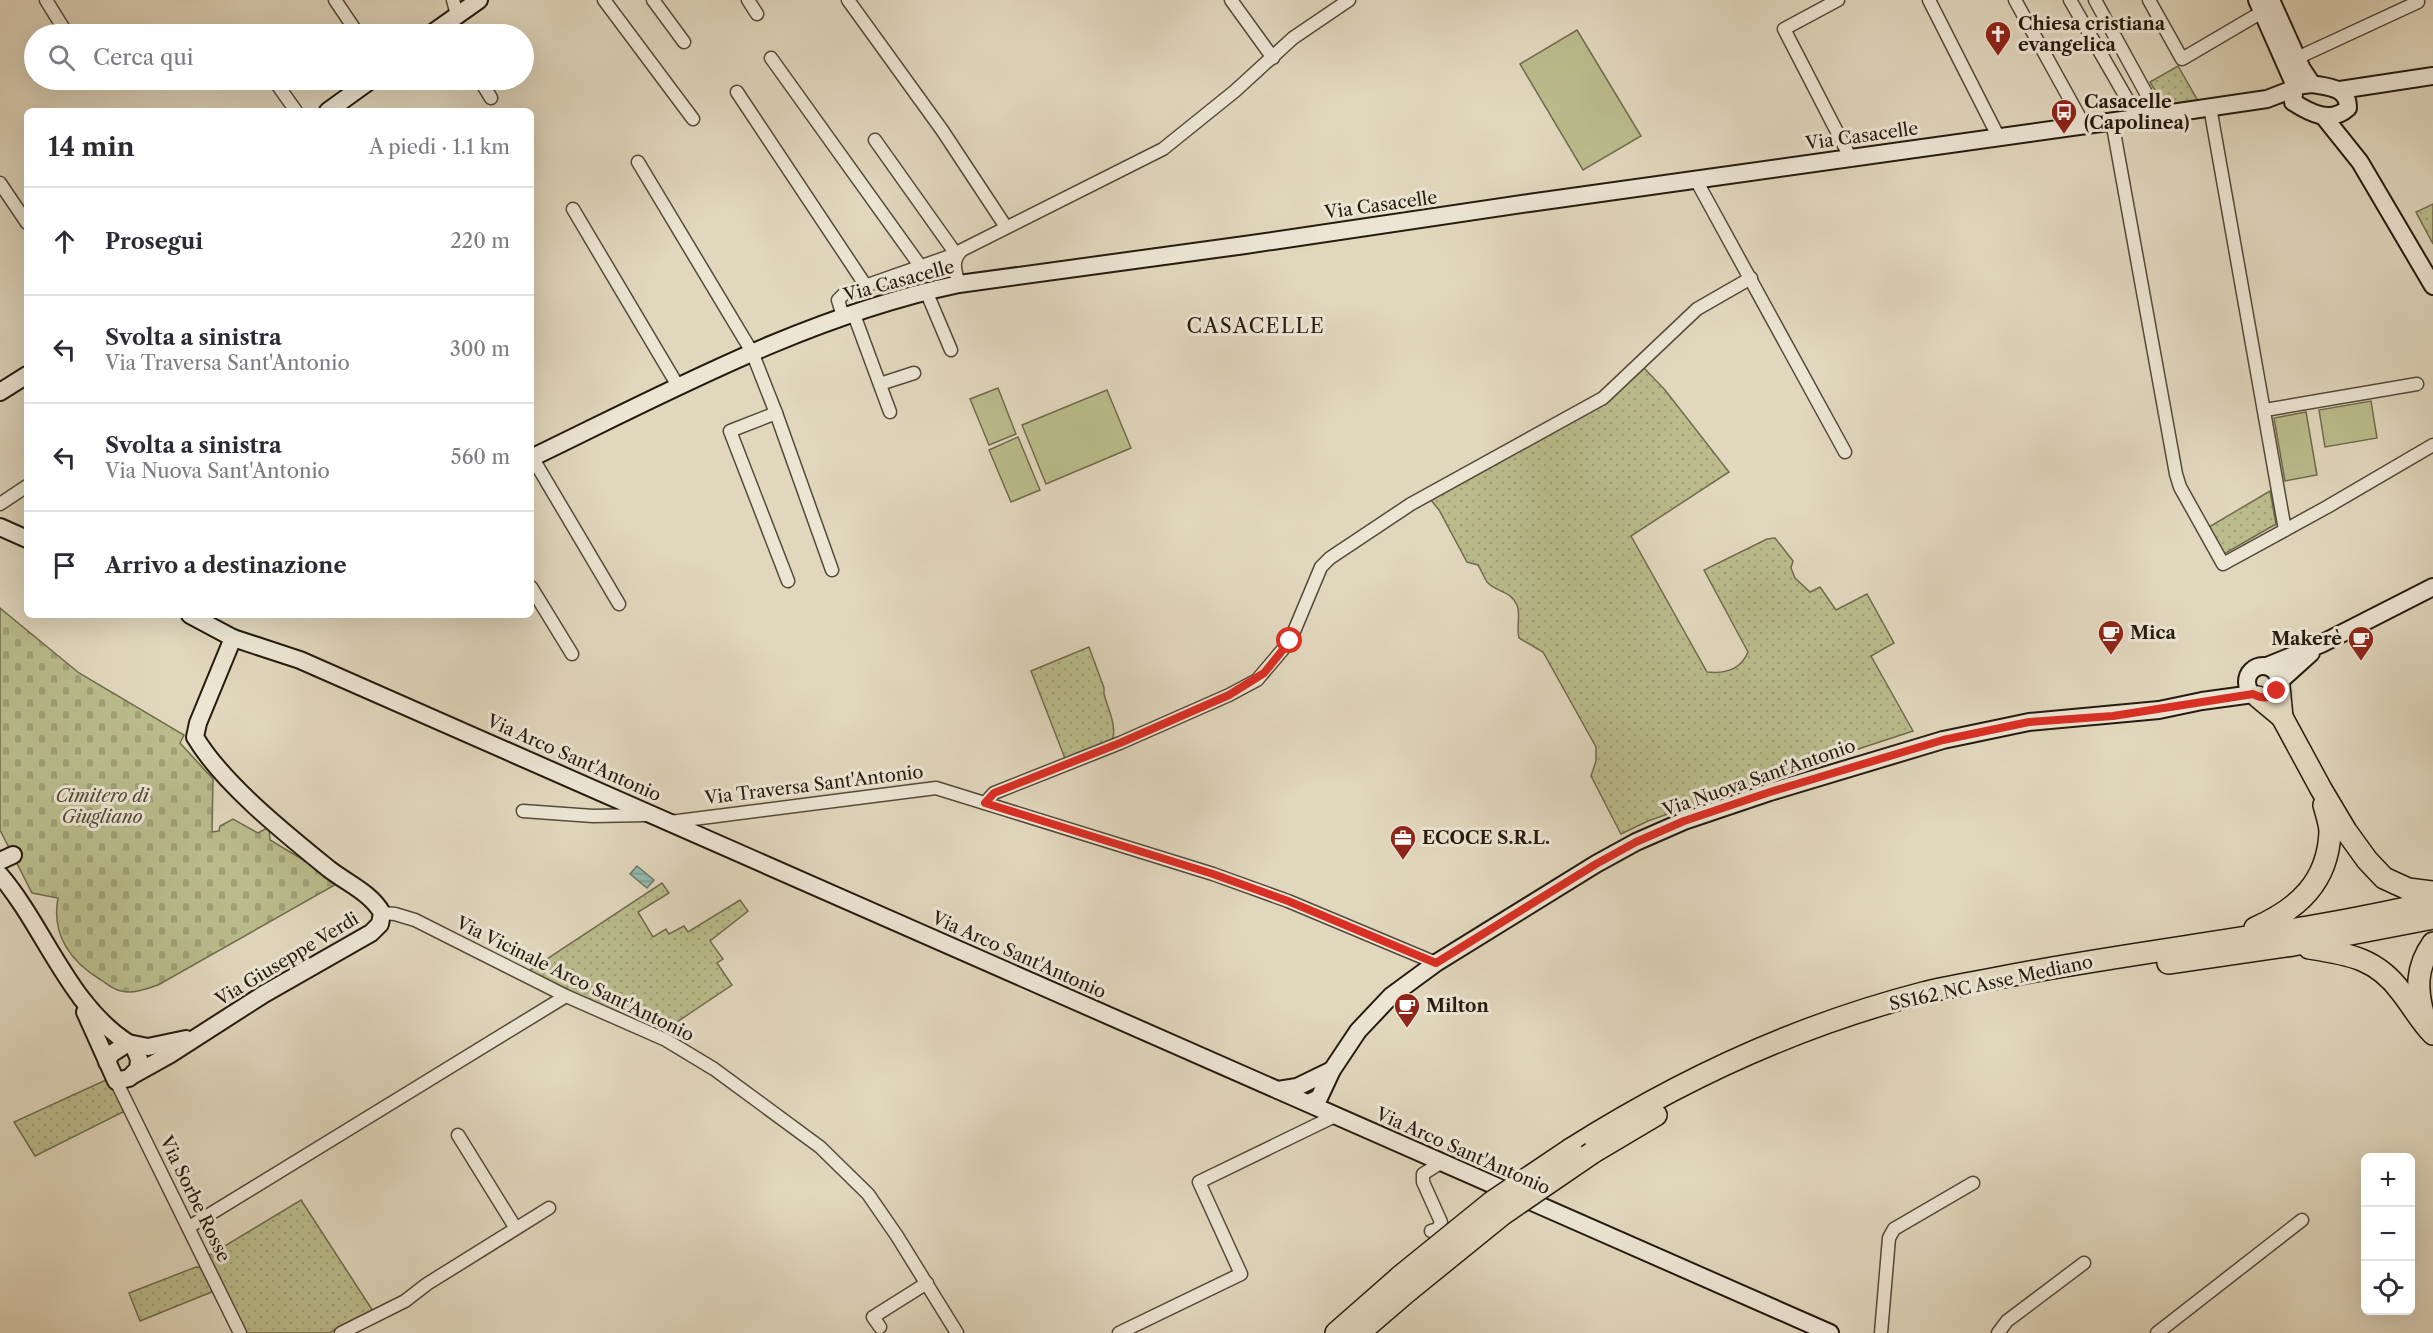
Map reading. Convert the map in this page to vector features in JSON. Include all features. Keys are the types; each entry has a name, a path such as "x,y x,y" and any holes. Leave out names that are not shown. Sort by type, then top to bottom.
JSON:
{"highway":[{"path":"2279,683 2282,717"},
{"path":"2255,695 2282,717 2321,789 2346,831 2367,860 2384,878 2408,889 2433,892"},
{"path":"2230,939 2279,917 2298,904 2316,883 2326,858 2330,830 2321,789"},
{"name":"SS162 NC Asse Mediano","path":"1405,1283 1492,1203 1619,1119 1685,1091 1820,1026 1924,993 2055,967 2334,922 2433,902"},
{"name":"SS162 NC Asse Mediano","path":"1742,1064 1856,1027 1962,998 2109,972 2293,945 2433,918"},
{"path":"2431,1032 2419,1001 2417,977 2424,956 2433,943"},
{"path":"2293,945 2362,959 2378,968 2393,982 2431,1032"},
{"name":"SS162 NC Asse Mediano","path":"1405,1283 1685,1091"},
{"path":"1336,1333 1405,1283"},
{"path":"1359,1333 1405,1283"}],"street":[{"path":"46,0 62,24"},
{"path":"335,0 351,24"},
{"path":"452,18 479,0"},
{"path":"604,0 693,119"},
{"path":"653,0 684,42"},
{"path":"748,0 757,14"},
{"path":"848,0 942,130 1006,227"},
{"path":"1230,0 1273,58"},
{"path":"890,412 880,384 839,297 845,292 957,254 1162,149 1273,58 1293,38 1349,0"},
{"path":"1838,0 1784,29 1850,158"},
{"path":"1929,0 1998,136"},
{"path":"2015,0 2084,125"},
{"path":"2070,0 2138,118"},
{"path":"2095,0 2158,115"},
{"path":"2149,0 2182,59 2263,4"},
{"path":"2297,58 2418,2 2417,0"},
{"path":"2263,4 2297,58 2298,90"},
{"path":"2263,4 2298,90 2324,117 2360,162 2433,286"},
{"path":"771,58 921,267"},
{"path":"2298,90 2340,90 2433,76"},
{"path":"2324,117 2336,116 2355,98 2376,85"},
{"path":"281,90 294,108"},
{"path":"332,108 357,90"},
{"path":"486,90 491,98"},
{"name":"Via Casacelle","path":"534,457 752,352 848,314 926,291 959,284 2138,118 2267,99 2298,90"},
{"path":"2340,90 2346,96 2346,123 2360,162"},
{"path":"737,92 866,286"},
{"path":"2210,107 2285,530"},
{"path":"2112,121 2180,487 2223,564 2433,445"},
{"path":"875,140 957,254"},
{"path":"638,162 752,352 832,570"},
{"path":"1696,180 1845,452"},
{"path":"0,183 24,219"},
{"path":"573,209 678,386"},
{"path":"957,254 954,264 959,284"},
{"path":"985,803 994,793 1120,743 1229,695 1257,680 1290,641 1321,567 1330,558 1412,504 1603,399 1698,309 1751,278"},
{"path":"926,291 951,350"},
{"path":"880,384 915,373"},
{"path":"0,392 24,377"},
{"path":"2265,410 2417,384"},
{"path":"776,413 730,431 788,581"},
{"path":"534,463 619,604"},
{"path":"0,504 24,488"},
{"path":"0,527 24,538"},
{"name":"Via Nuova Sant'Antonio","path":"2202,700 2250,674 2257,667 2267,666 2321,644 2433,587"},
{"path":"534,592 572,654"},
{"name":"Via Arco Sant'Antonio","path":"196,618 233,638 300,660 663,818 1830,1333"},
{"name":"Via Giuseppe Verdi","path":"116,1081 133,1075 169,1055 264,994 371,933 380,924 382,913 376,902 331,870 272,821 209,760 195,737 198,723 233,638"},
{"name":"Via Nuova Sant'Antonio","path":"1309,1103 1319,1098 1332,1070 1373,1013 1391,996 1436,963 1596,864 1636,842 1695,818 1869,761 1943,740 2029,722 2136,713 2202,700 2255,695 2268,697 2273,695 2279,683 2321,644"},
{"path":"2267,666 2276,671 2279,683"},
{"path":"2250,674 2248,685 2255,695"},
{"name":"Via Traversa Sant'Antonio","path":"523,811 663,818 936,788 1213,874 1288,901 1436,963"},
{"path":"0,875 33,919 77,992 101,1023 130,1044 139,1064 133,1075"},
{"name":"Via Vicinale Arco Sant'Antonio","path":"382,913 415,920 566,996 666,1040 714,1069 820,1147 868,1194 957,1333"},
{"path":"77,992 116,1081"},
{"path":"189,1227 566,996"},
{"name":"Via Giuseppe Verdi","path":"130,1044 148,1047 198,1035"},
{"path":"107,1062 111,1054 130,1044"},
{"path":"1119,1333 1241,1274 1199,1182 1341,1117 1333,1099 1332,1070 1297,1087 1278,1090"},
{"name":"Via Sorbe Rosse","path":"116,1081 240,1333"},
{"path":"458,1135 515,1227"},
{"path":"1431,1231 1438,1229 1441,1222 1423,1182 1423,1174 1442,1162"},
{"path":"1881,1333 1889,1238 1894,1229 1973,1183"},
{"path":"341,1333 405,1301 427,1284 515,1227 549,1208"},
{"path":"2157,1333 2302,1220"},
{"path":"1998,1333 2007,1321 2084,1263"},
{"path":"880,1327 873,1317 927,1283"}],"green space":[{"path":"1577,30 1641,136 1583,170 1520,64"},
{"path":"2178,66 2198,101 2164,106 2150,82"},
{"path":"2433,204 2433,244 2416,212"},
{"path":"1643,367 1665,390 1729,472 1631,536 1707,672 1732,669 1741,663 1748,652 1704,570 1767,539 1775,538 1793,561 1791,568 1795,578 1810,592 1820,587 1836,610 1867,594 1894,643 1871,656 1913,731 1755,783 1648,821 1621,834 1591,776 1596,761 1596,747 1543,652 1519,638 1517,605 1511,597 1487,582 1478,565 1467,562 1439,510 1430,499"},
{"path":"998,388 1016,434 989,445 970,399"},
{"path":"1107,390 1131,448 1046,484 1022,425"},
{"path":"2371,401 2377,438 2325,447 2319,410"},
{"path":"2306,412 2317,475 2285,481 2274,418"},
{"path":"1018,437 1040,490 1011,502 989,450"},
{"path":"2270,491 2276,524 2224,554 2209,527"},
{"name":"Cimitero di Giugliano","path":"0,608 79,673 184,735 180,743 213,779 212,832 219,831 220,826 233,819 258,833 269,827 270,840 340,882 158,985 126,992 113,988 90,973 72,956 61,935 58,924 58,898 32,893 0,830"},
{"path":"1089,647 1104,688 1112,719 1113,738 1110,743 1066,761 1031,671"},
{"path":"662,883 669,893 638,912 653,937 666,929 669,934 684,926 688,932 740,900 748,911 710,941 723,959 717,963 732,985 662,1032 527,972"},
{"path":"108,1079 127,1110 35,1156 14,1122"},
{"path":"301,1200 373,1311 329,1333 244,1333 208,1256"},
{"path":"196,1267 203,1268 214,1291 140,1321 129,1293"}],"water":[{"path":"637,866 654,880 647,888 630,874"}],"place":[{"name":"Chiesa cristiana evangelica","path":"1998,57"},
{"name":"Casacelle (Capolinea)","path":"2064,135"},
{"name":"Mica","path":"2111,656"},
{"name":"Makerè","path":"2361,662"},
{"name":"ECOCE S.R.L.","path":"1403,861"},
{"name":"Milton","path":"1407,1029"}],"district":[{"name":"CASACELLE","path":"1256,326"}],"route":[{"path":"1290,641 1257,680 1229,695 1176,716 1120,743 994,793 985,803 1213,874 1288,901 1436,963 1596,864 1636,842 1684,821 1770,792 1943,740 2029,722 2113,716 2159,710 2202,700 2253,694 2263,698 2277,691"}]}
